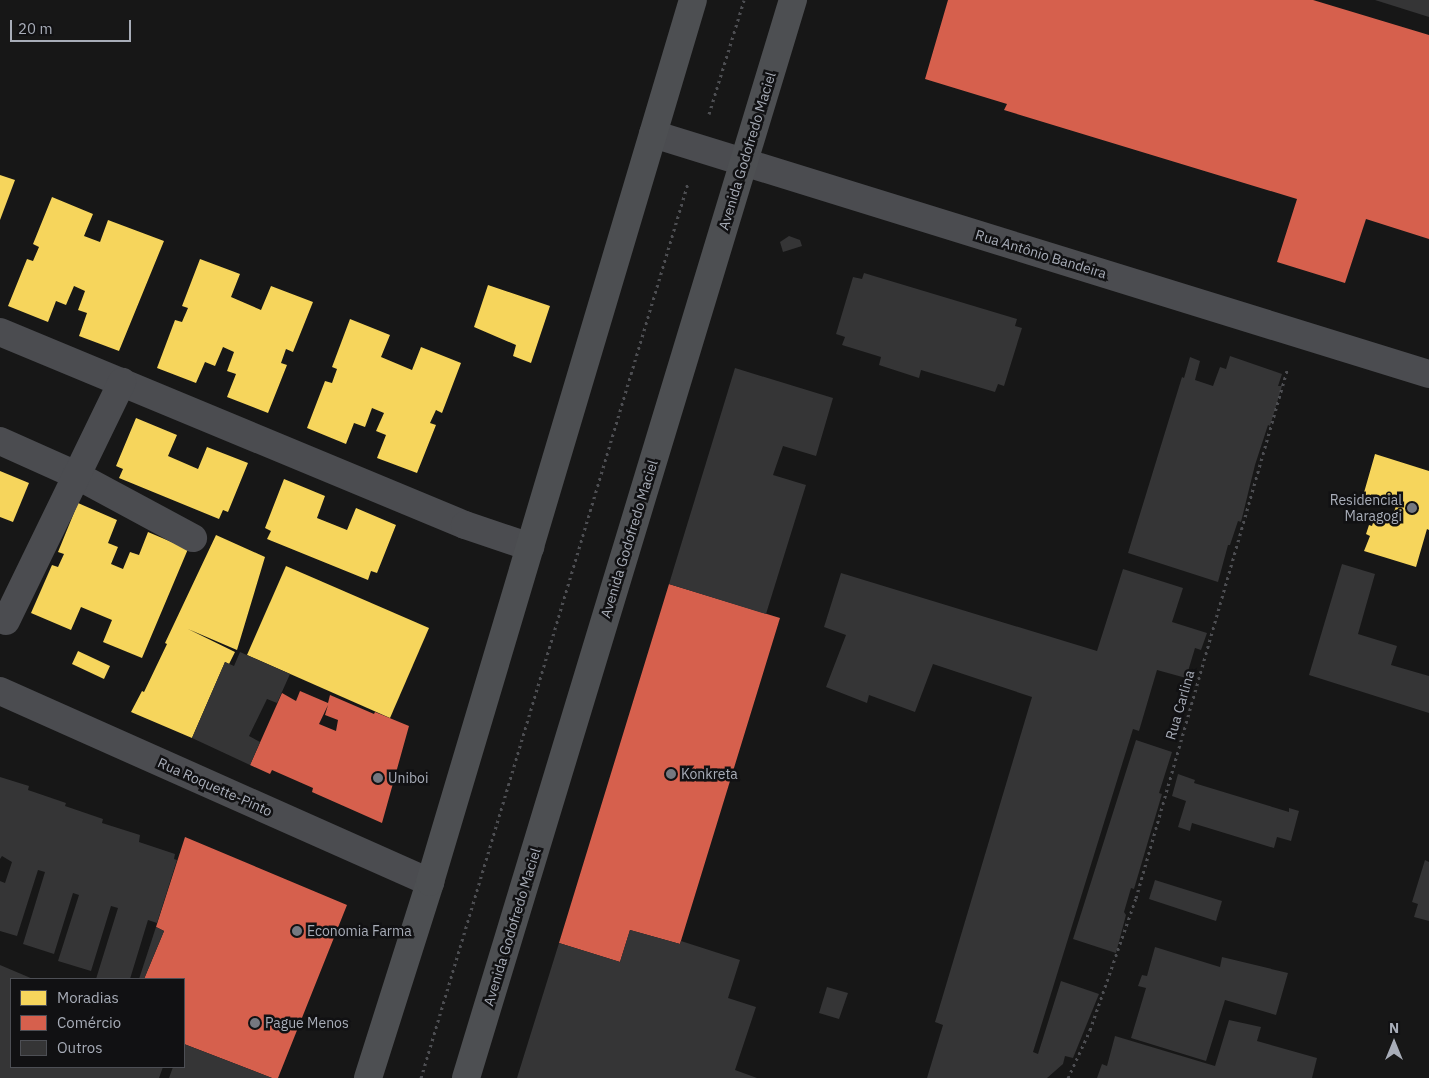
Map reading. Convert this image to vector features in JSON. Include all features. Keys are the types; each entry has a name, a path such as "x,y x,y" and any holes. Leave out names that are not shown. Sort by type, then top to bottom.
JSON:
{"main road":[{"path":"368,1078 430,882 694,0"},
{"name":"Avenida Godofredo Maciel","path":"466,1078 793,0"}],"street":[{"name":"Rua Antônio Bandeira","path":"654,134 1429,374"},
{"path":"0,332 466,525 530,547"},
{"path":"6,621 122,382"},
{"path":"0,441 76,475 193,538"},
{"name":"Rua Roquette-Pinto","path":"0,691 430,882"}],"path":[{"path":"421,1078 744,0"},
{"name":"Rua Carlina","path":"1068,1078 1090,1030 1136,898 1298,333"}],"building: Moradias":[{"path":"0,175 15,180 0,220"},
{"path":"52,197 93,214 84,236 100,242 108,220 164,241 119,351 79,336 87,313 78,310 85,291 74,286 66,305 56,301 48,322 8,306 27,259 33,261 39,247 33,244"},
{"path":"200,259 240,274 231,297 261,310 271,286 313,302 293,352 286,349 281,363 287,365 268,413 227,397 236,374 227,371 234,352 223,347 215,366 205,362 196,383 157,368 175,320 182,322 188,308 182,306"},
{"path":"488,285 550,306 531,363 513,356 516,345 474,327"},
{"path":"350,319 390,335 381,357 412,370 421,347 461,363 442,413 436,410 430,423 436,425 417,473 377,458 386,435 376,431 384,413 372,408 365,427 354,423 346,444 307,428 325,381 332,383 337,369 332,367"},
{"path":"136,418 177,435 168,456 198,469 207,447 248,463 228,512 223,510 219,519 119,478 123,469 116,466"},
{"name":"Residencial Maragogi","path":"1375,454 1429,471 1429,530 1427,529 1416,567 1364,551 1370,536 1366,534 1369,525 1372,526 1376,513 1392,518 1397,503 1382,498 1381,501 1363,496"},
{"path":"0,471 29,483 13,522 0,517"},
{"path":"284,479 325,496 317,518 347,530 356,508 396,525 377,573 371,571 368,580 267,539 271,531 265,528"},
{"path":"78,503 117,520 108,543 118,547 111,564 123,569 130,552 139,555 148,532 188,549 142,658 103,642 112,620 81,607 71,630 31,613 52,565 58,567 64,554 58,552"},
{"path":"216,535 265,557 237,650 188,629 235,652 229,664 225,662 192,738 131,712 142,691 144,692"},
{"path":"286,566 429,628 390,718 247,655"},
{"path":"78,651 110,666 104,679 72,664"}],"building: Comércio":[{"path":"948,0 1313,0 1429,35 1429,239 1366,219 1345,283 1277,262 1297,199 1004,110 1007,104 925,79"},
{"name":"Konkreta","path":"669,584 780,618 680,944 630,930 620,962 559,943"},
{"path":"300,691 328,703 330,695 374,714 375,712 409,726 382,823 312,792 313,788 272,770 270,774 250,765 282,693 296,701","holes":["328,705 325,715 338,720 336,731 319,724"]},
{"path":"185,837 347,905 278,1078 272,1078 185,1044 185,978 144,978 164,931 156,927"}],"building: Outros":[{"path":"1375,0 1429,0 1429,17"},
{"path":"789,236 800,240 802,246 783,252 780,242"},
{"path":"864,273 1017,319 1015,326 1022,328 1004,386 998,384 995,392 921,370 919,378 879,365 881,357 842,345 845,337 836,334 853,277 862,279"},
{"path":"1230,356 1282,374 1278,386 1282,386 1270,426 1268,425 1255,465 1241,522 1238,521 1230,545 1228,545 1218,582 1128,553 1182,377 1184,378 1190,357 1200,361 1195,380 1213,386 1220,367 1226,369"},
{"path":"735,368 833,398 816,456 783,446 773,475 806,485 766,614 669,584"},
{"path":"1342,564 1375,574 1358,634 1397,646 1391,665 1429,676 1429,713 1309,675"},
{"path":"1123,569 1183,588 1172,622 1207,633 1201,650 1195,648 1186,678 1157,670 1139,731 1133,729 1033,1052 1038,1054 1061,981 1099,994 1073,1058 1065,1056 1063,1064 1047,1078 927,1078 943,1025 935,1022 1032,697 933,664 915,712 869,695 867,703 826,687 846,635 824,627 841,573 1097,651"},
{"path":"240,652 290,674 277,703 267,699 249,736 260,742 250,765 192,738 225,662 234,666"},
{"path":"1136,740 1172,752 1159,793 1162,794 1134,889 1131,888 1124,912 1126,915 1116,953 1073,939"},
{"path":"1178,774 1195,780 1194,783 1289,812 1289,808 1299,811 1291,841 1277,837 1274,848 1192,823 1190,831 1178,827 1186,801 1172,796"},
{"path":"0,777 29,786 28,790 66,803 65,806 103,819 102,823 140,835 139,842 175,854 174,859 177,860 157,923 148,920 130,978 96,978 118,908 111,906 91,971 58,961 79,895 73,893 54,954 23,944 45,872 38,870 17,936 0,931 0,881 5,883 12,862 2,856 0,859"},
{"path":"1425,860 1429,862 1429,921 1414,917 1418,904 1412,902"},
{"path":"1155,880 1222,901 1216,921 1149,899"},
{"path":"156,927 164,931 144,978 139,978"},
{"path":"630,930 680,944 681,941 740,960 728,998 756,1007 735,1070 757,1078 517,1078 559,943 620,962"},
{"path":"1155,947 1220,967 1222,957 1288,973 1276,1015 1225,1000 1206,1061 1131,1038 1146,988 1138,986 1142,975 1147,976"},
{"path":"0,965 31,978 10,978 10,1068 163,1068 159,1078 0,1078"},
{"path":"827,987 848,993 839,1019 819,1013"},
{"path":"1229,1020 1261,1027 1257,1041 1317,1058 1312,1078 1097,1078 1102,1064 1107,1066 1115,1036 1215,1066"},
{"path":"185,1044 272,1078 169,1078 173,1068 185,1068"}],"place":[{"name":"Residencial Maragogi","path":"1412,508"},
{"name":"Konkreta","path":"671,774"},
{"name":"Uniboi","path":"378,778"},
{"name":"Economia Farma","path":"297,931"},
{"name":"Pague Menos","path":"255,1023"}]}
